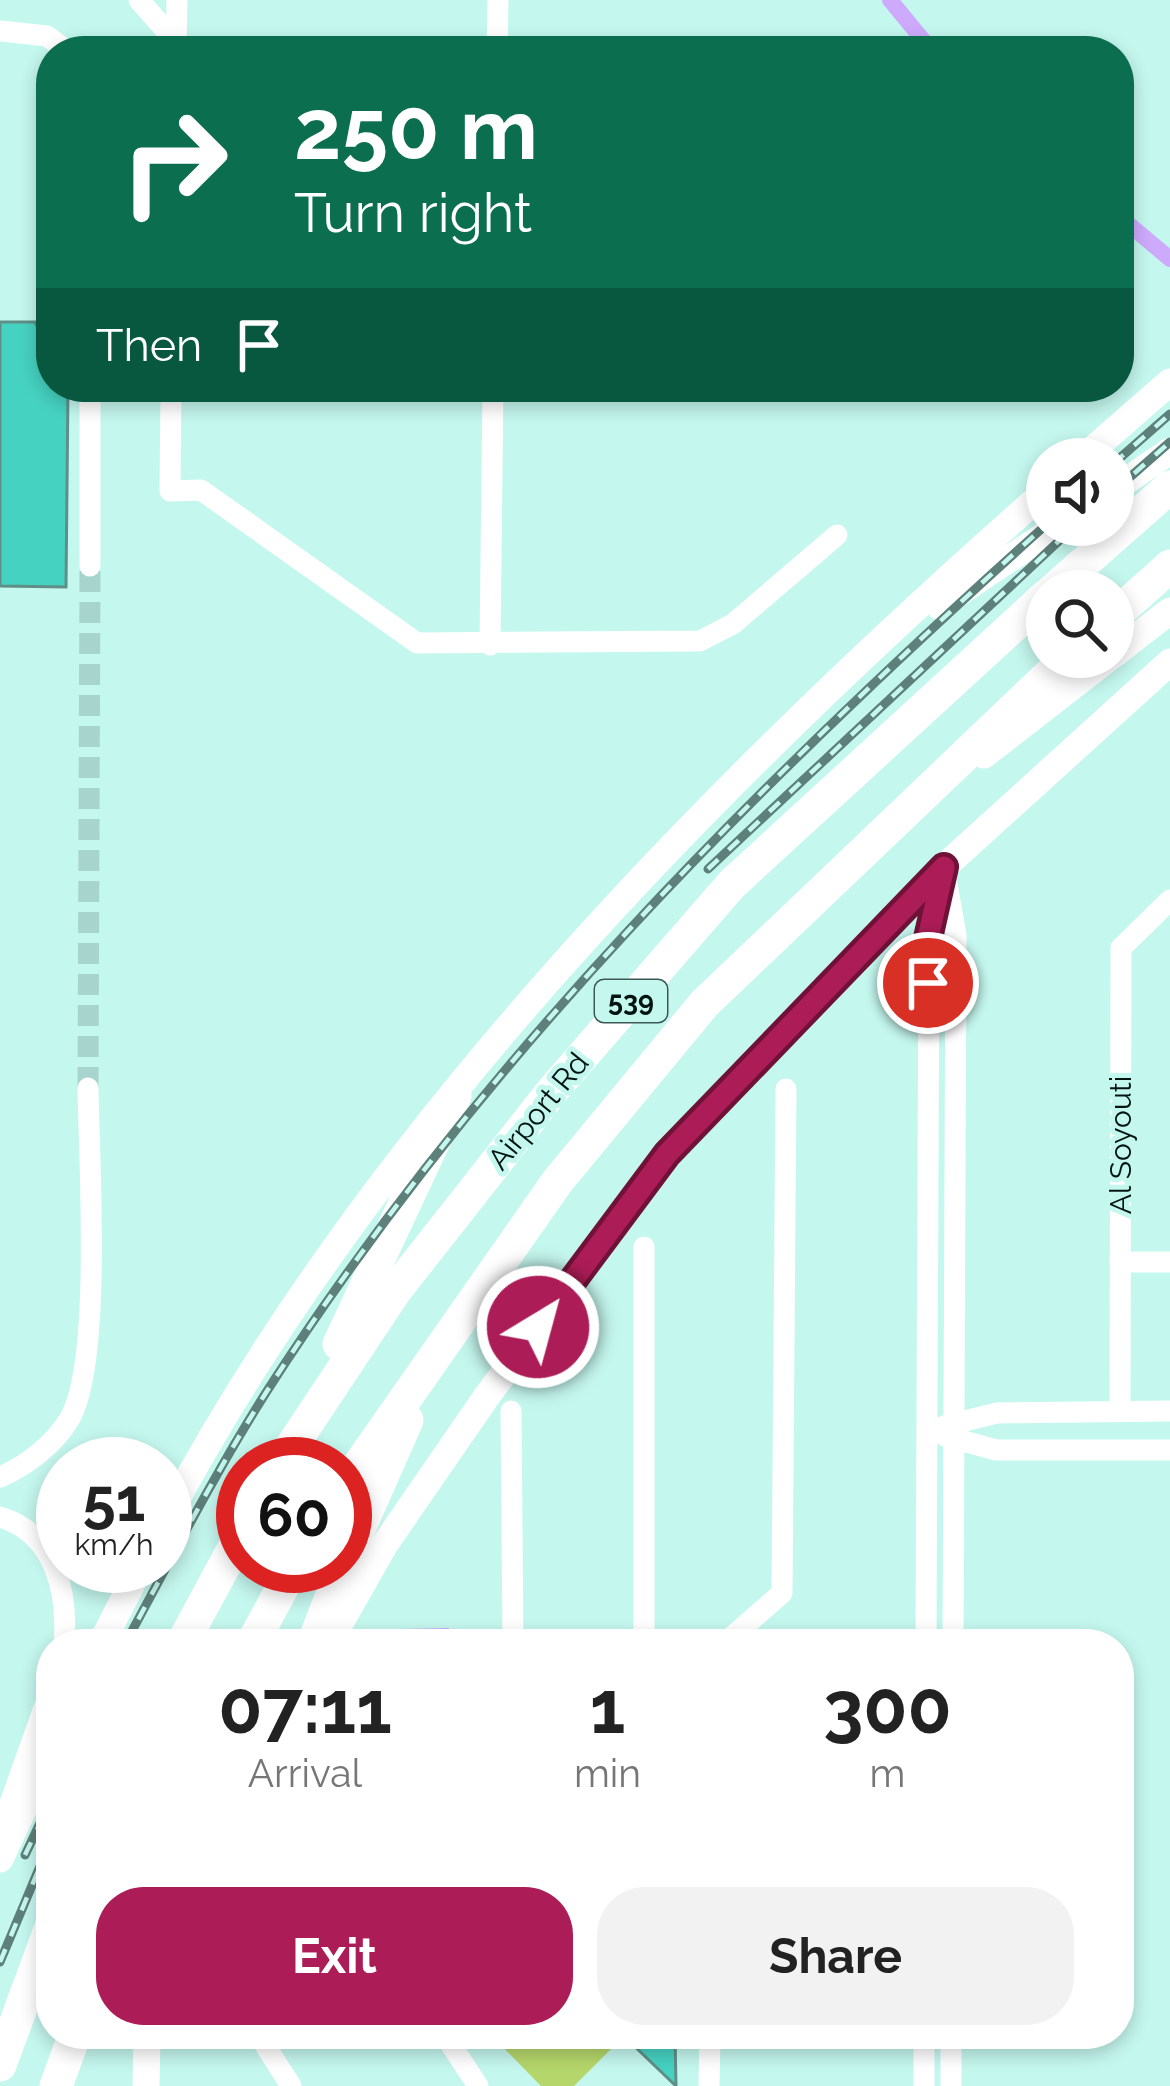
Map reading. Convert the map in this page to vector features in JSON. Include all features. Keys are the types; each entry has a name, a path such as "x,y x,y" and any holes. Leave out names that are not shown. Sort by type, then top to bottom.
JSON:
{"highway":[{"name":"Airport Rd","path":"1075,570 1170,487"},
{"path":"1134,598 1170,566"},
{"name":"Airport Rd","path":"298,1437 409,1273 553,1090 732,884 1026,614"},
{"name":"Airport Rd","path":"372,1447 557,1182 704,1004 1046,678"},
{"path":"294,1437 455,1096"},
{"path":"372,1500 430,1366"},
{"path":"190,1629 216,1581"},
{"path":"260,1629 279,1593"},
{"path":"319,1629 333,1593"},
{"path":"0,2065 36,1968"},
{"path":"56,2086 70,2049"}],"main road":[{"path":"1106,438 1170,382"},
{"path":"1134,476 1170,451"},
{"path":"192,1478 320,1275 455,1096 627,893 1026,509"},
{"path":"881,644 1028,546"},
{"path":"1134,639 1170,611"},
{"path":"337,1629 423,1488 667,1154 944,867 1170,662"},
{"path":"854,858 1084,678"},
{"path":"109,1629 128,1593"},
{"path":"0,1858 36,1782"},
{"path":"146,2086 147,2049"}],"street":[{"path":"139,0 168,36"},
{"path":"176,0 176,36"},
{"path":"497,36 498,0"},
{"path":"0,31 47,36"},
{"path":"90,402 90,566"},
{"path":"171,402 170,491 201,490 409,640 490,645 700,641 733,624 837,536"},
{"path":"490,645 493,402"},
{"path":"944,867 956,934 953,1629"},
{"path":"926,1629 928,938 944,867"},
{"name":"Al Soyouti","path":"1120,1411 1120,948 1170,900"},
{"path":"0,1477 20,1468 53,1439 70,1418 81,1388 88,1344 88,1088"},
{"path":"741,1629 782,1593 786,1089"},
{"path":"644,1247 644,1629"},
{"path":"1120,1262 1170,1262"},
{"path":"511,1411 513,1629"},
{"path":"927,1432 954,1430 997,1412 1170,1411"},
{"path":"954,1430 995,1450 1170,1450"},
{"path":"0,1516 34,1537 53,1562 63,1586 64,1629"},
{"path":"0,1831 36,1730"},
{"path":"268,2049 291,2086"},
{"path":"454,2049 478,2086"},
{"path":"709,2086 710,2049"},
{"path":"924,2049 924,2086"},
{"path":"950,2086 951,2049"}],"green space":[{"path":"505,2049 611,2049 574,2086 541,2086"}],"building":[{"path":"0,322 35,322 36,402 68,402 66,587 0,586"},
{"path":"637,2049 675,2049 676,2086"}],"waterway":[{"path":"890,0 920,36"},
{"path":"1134,229 1170,259"}],"tunnel":[{"path":"88,1088 90,566"}],"railway":[{"path":"1134,446 1170,414"},
{"path":"1134,474 1170,442"},
{"path":"133,1629 267,1391 349,1270 437,1153 530,1040 729,825 1026,543"},
{"path":"708,869 1054,546"},
{"path":"25,1855 36,1832"},
{"path":"0,1962 36,1876"}],"route":[{"path":"538,1327 667,1154 944,867 928,938 928,983"}]}
